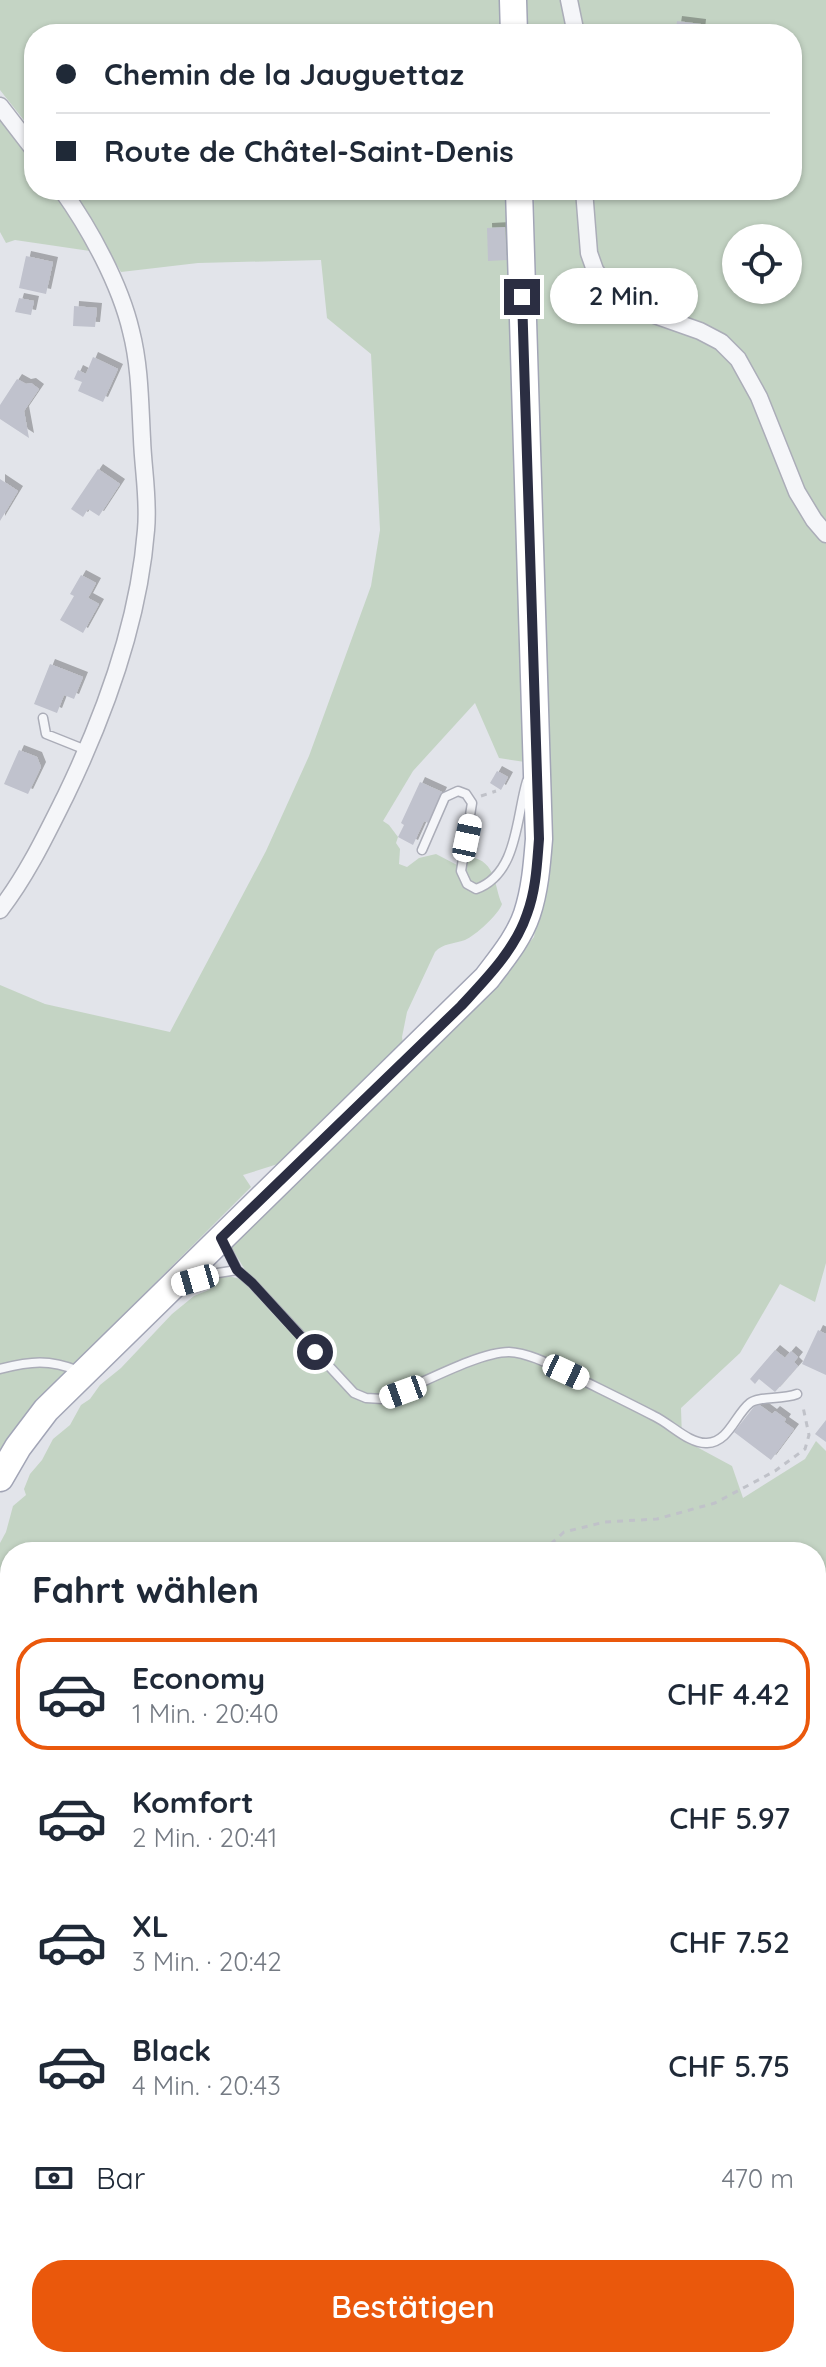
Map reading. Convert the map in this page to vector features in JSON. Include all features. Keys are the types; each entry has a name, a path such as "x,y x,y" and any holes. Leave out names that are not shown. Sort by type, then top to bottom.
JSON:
{"main road":[{"path":"513,0 514,24"},
{"path":"0,1478 31,1429 83,1373 461,1006 512,944 527,916 536,878 539,839 519,200"}],"street":[{"path":"569,0 574,24"},
{"path":"0,106 24,137"},
{"path":"0,910 53,821 103,713 139,582 147,528 138,368 131,329 112,277 68,200"},
{"path":"585,200 589,253 604,283 632,307 700,331 721,342 738,359 759,397 797,492 826,534"}],"lane":[{"path":"43,718 46,734 87,751"},
{"path":"422,850 445,797 458,791 466,794 472,803 461,871 467,884 476,889 487,885 499,872 512,847 525,786 537,759"},
{"path":"221,1238 237,1270 354,1393 366,1398 383,1399 481,1358 509,1352 541,1361 615,1396 666,1422 697,1443 710,1443 718,1442 726,1435 743,1411 759,1398 784,1399 797,1394"},
{"path":"172,1286 237,1270"},
{"path":"0,1369 30,1362 59,1363 83,1373"}],"path":[{"path":"553,1542 564,1532 605,1522 657,1519 715,1503 775,1471 805,1449 809,1435 805,1412 797,1394"}],"green space":[{"path":"0,0 502,0 503,24 24,24 24,120 0,90"},
{"path":"525,0 826,0 826,1263 815,1302 780,1284 740,1353 681,1408 682,1439 732,1466 743,1498 805,1459 816,1441 826,1451 826,1542 1,1542 13,1506 26,1495 24,1489 30,1474 53,1439 70,1425 81,1405 100,1385 194,1296 209,1290 223,1275 241,1279 286,1328 294,1325 245,1270 230,1245 491,989 534,937 551,845 535,363 534,200 802,200 802,24 526,24"},
{"path":"0,116 24,146 24,200 61,200 90,251 15,240 6,243 0,232"},
{"path":"79,200 510,200 516,345 517,549 525,762 499,758 475,703 413,771 383,821 398,837 399,864 407,867 419,858 436,854 457,865 470,857 479,859 493,876 502,904 500,908 469,938 445,945 435,952 407,1012 402,1037 404,1051 281,1163 243,1175 251,1187 43,1395 19,1423 0,1454 0,985 45,1004 170,1032 266,851 309,756 371,586 380,530 371,354 327,318 321,260 198,263 121,272"}],"building":[{"path":"505,227 507,260 488,261 487,228"},
{"path":"26,256 53,262 46,294 19,288"},
{"path":"19,298 34,301 31,315 15,312"},
{"path":"74,306 97,308 95,327 73,326"},
{"path":"93,357 118,369 103,402 78,391 82,382 74,379 78,370 86,374"},
{"path":"17,379 39,389 24,411 29,438 0,419 0,405"},
{"path":"98,469 120,484 99,516 88,509 83,517 71,509"},
{"path":"0,479 18,491 0,521"},
{"path":"81,575 96,583 88,598 99,604 83,633 60,620 74,596 70,594"},
{"path":"50,664 83,677 74,699 64,695 57,713 34,704"},
{"path":"19,750 37,757 41,767 28,794 4,784"},
{"path":"497,771 508,777 501,790 490,783"},
{"path":"420,782 442,792 428,823 424,821 413,845 398,837 404,825 401,823"},
{"path":"818,1330 826,1334 826,1375 802,1364"},
{"path":"775,1350 785,1358 791,1351 798,1357 794,1362 798,1366 775,1392 759,1379 755,1384 750,1379"},
{"path":"757,1403 772,1414 775,1411 794,1429 771,1460 734,1432"},
{"path":"826,1420 826,1442 815,1434"}],"route":[{"path":"315,1352 237,1270 221,1238 487,978 512,944 527,916 536,878 539,839 522,297"}]}
